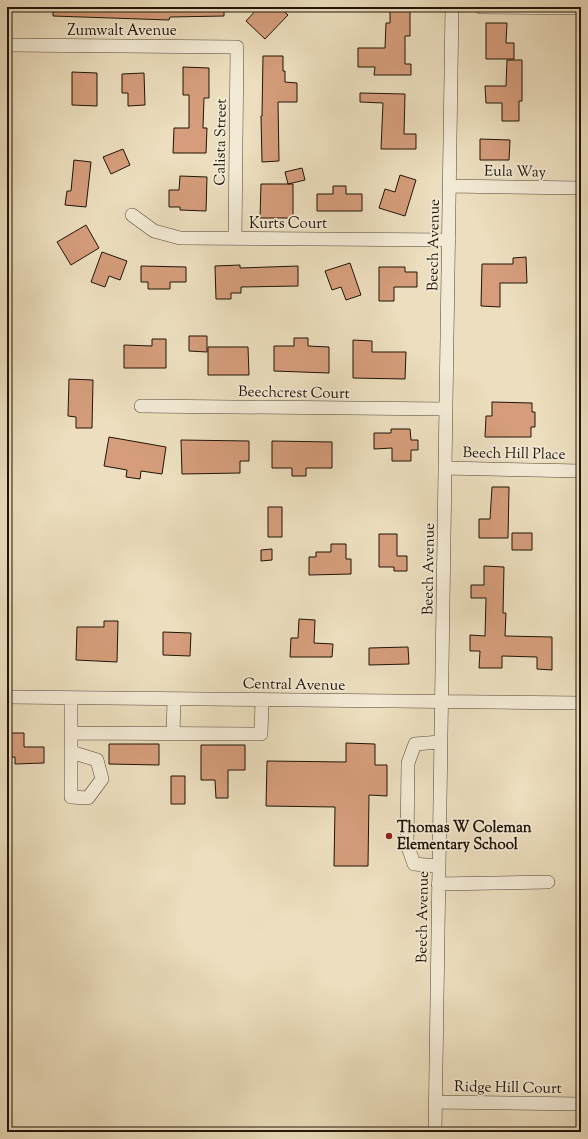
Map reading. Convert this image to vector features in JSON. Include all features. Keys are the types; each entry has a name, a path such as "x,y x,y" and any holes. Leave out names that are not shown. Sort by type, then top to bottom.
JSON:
{"street":[{"name":"Beech Avenue","path":"435,1132 452,7"},
{"path":"481,7 581,8"},
{"name":"Zumwalt Avenue","path":"7,45 237,47"},
{"name":"Calista Street","path":"235,238 237,47"},
{"name":"Eula Way","path":"450,186 581,188"},
{"name":"Kurts Court","path":"132,215 146,226 171,237 449,240"},
{"name":"Beechcrest Court","path":"141,406 446,409"},
{"name":"Beech Hill Place","path":"445,468 581,471"},
{"name":"Central Avenue","path":"7,697 581,703"},
{"path":"71,698 71,752"},
{"path":"173,734 174,699"},
{"path":"71,733 261,734 262,700"},
{"path":"438,866 414,864 407,844 408,763 415,744 440,742"},
{"path":"438,884 548,882"},
{"name":"Ridge Hill Court","path":"435,1102 581,1104"}],"building":[{"path":"53,7 224,7 224,16 170,17 169,20 53,16"},
{"path":"259,7 279,7 288,15 265,39 246,21"},
{"path":"390,7 410,7 410,36 405,36 405,64 411,64 411,75 374,75 375,67 358,67 358,48 385,48 386,23 390,23"},
{"path":"486,23 507,23 506,43 514,43 514,59 486,59"},
{"path":"263,56 283,56 285,82 297,83 297,102 278,102 279,161 262,162 261,116"},
{"path":"507,60 522,60 522,101 519,101 519,121 502,121 502,103 486,103 485,86 506,86"},
{"path":"183,67 209,68 209,98 204,98 203,128 207,128 206,153 173,153 174,128 189,128 189,95 183,95"},
{"path":"72,72 97,73 97,106 72,105"},
{"path":"144,73 145,105 128,106 128,93 122,93 122,74"},
{"path":"360,93 405,94 404,134 416,134 416,149 381,149 383,103 360,102"},
{"path":"480,139 510,140 509,160 480,160"},
{"path":"123,149 130,165 111,174 103,157"},
{"path":"74,160 91,162 86,207 65,205 67,191 71,191"},
{"path":"302,168 305,180 288,184 285,172"},
{"path":"400,175 416,180 405,216 379,208 385,189 395,192"},
{"path":"180,176 207,177 206,211 180,210 180,207 169,207 169,190 179,190"},
{"path":"261,184 293,184 293,218 260,218"},
{"path":"333,186 346,186 346,194 362,194 362,211 317,211 317,194 333,194"},
{"path":"86,225 99,248 71,265 57,242"},
{"path":"102,252 127,261 120,280 109,276 105,287 91,282"},
{"path":"526,257 527,283 500,283 500,307 481,306 482,264 513,264 513,258"},
{"path":"350,263 361,295 346,300 341,287 332,290 325,271"},
{"path":"240,265 240,268 298,266 298,286 241,287 241,293 231,293 231,299 216,299 215,266"},
{"path":"141,266 186,267 186,282 170,282 170,289 148,289 148,282 141,282"},
{"path":"379,267 405,267 405,272 417,272 417,287 394,287 394,301 379,301"},
{"path":"189,336 207,336 207,352 189,351"},
{"path":"294,338 308,338 308,346 329,347 329,373 274,371 274,346 294,346"},
{"path":"152,339 166,339 166,368 124,368 124,345 152,346"},
{"path":"353,340 372,341 372,352 406,352 405,379 353,378"},
{"path":"208,347 248,347 249,375 208,375"},
{"path":"69,379 93,380 92,428 76,428 76,417 68,416"},
{"path":"492,402 532,403 532,412 535,412 535,427 531,427 531,437 485,437 486,416 492,416"},
{"path":"391,429 410,429 411,440 418,440 418,450 411,450 411,461 392,461 392,448 374,449 374,433 391,433"},
{"path":"109,437 166,447 162,474 141,471 140,479 126,477 127,470 104,466"},
{"path":"181,440 249,441 249,461 240,461 240,473 182,474"},
{"path":"272,441 332,442 332,468 306,468 306,476 292,476 292,468 272,468"},
{"path":"492,487 509,487 508,538 479,538 479,519 490,519"},
{"path":"268,507 282,507 282,537 268,537"},
{"path":"512,533 532,533 532,550 512,550"},
{"path":"379,534 397,534 397,556 407,556 407,571 394,571 394,567 379,567"},
{"path":"331,544 346,544 346,559 351,559 351,574 309,575 309,557 316,557 316,552 331,552"},
{"path":"272,549 272,560 261,561 261,550"},
{"path":"484,566 504,567 503,613 506,613 505,636 552,637 552,670 537,669 537,657 502,656 502,668 479,668 480,651 470,651 470,635 485,636 486,598 471,598 471,585 484,585"},
{"path":"299,619 315,620 314,643 333,644 332,657 290,657 291,638 298,638"},
{"path":"104,621 118,621 117,662 76,660 77,627 104,627"},
{"path":"163,632 191,633 190,656 163,655"},
{"path":"408,647 409,664 369,665 369,648"},
{"path":"10,733 24,733 24,747 44,747 44,763 15,764 15,757 11,757"},
{"path":"346,743 375,744 375,765 387,765 387,796 369,795 368,866 334,866 335,807 266,806 267,761 346,762"},
{"path":"109,744 159,744 159,765 109,764"},
{"path":"201,745 245,745 245,770 228,770 228,798 216,798 215,780 201,780"},
{"path":"171,776 185,776 185,804 171,804"}],"place":[{"name":"Thomas W Coleman Elementary School","path":"389,836"}]}
